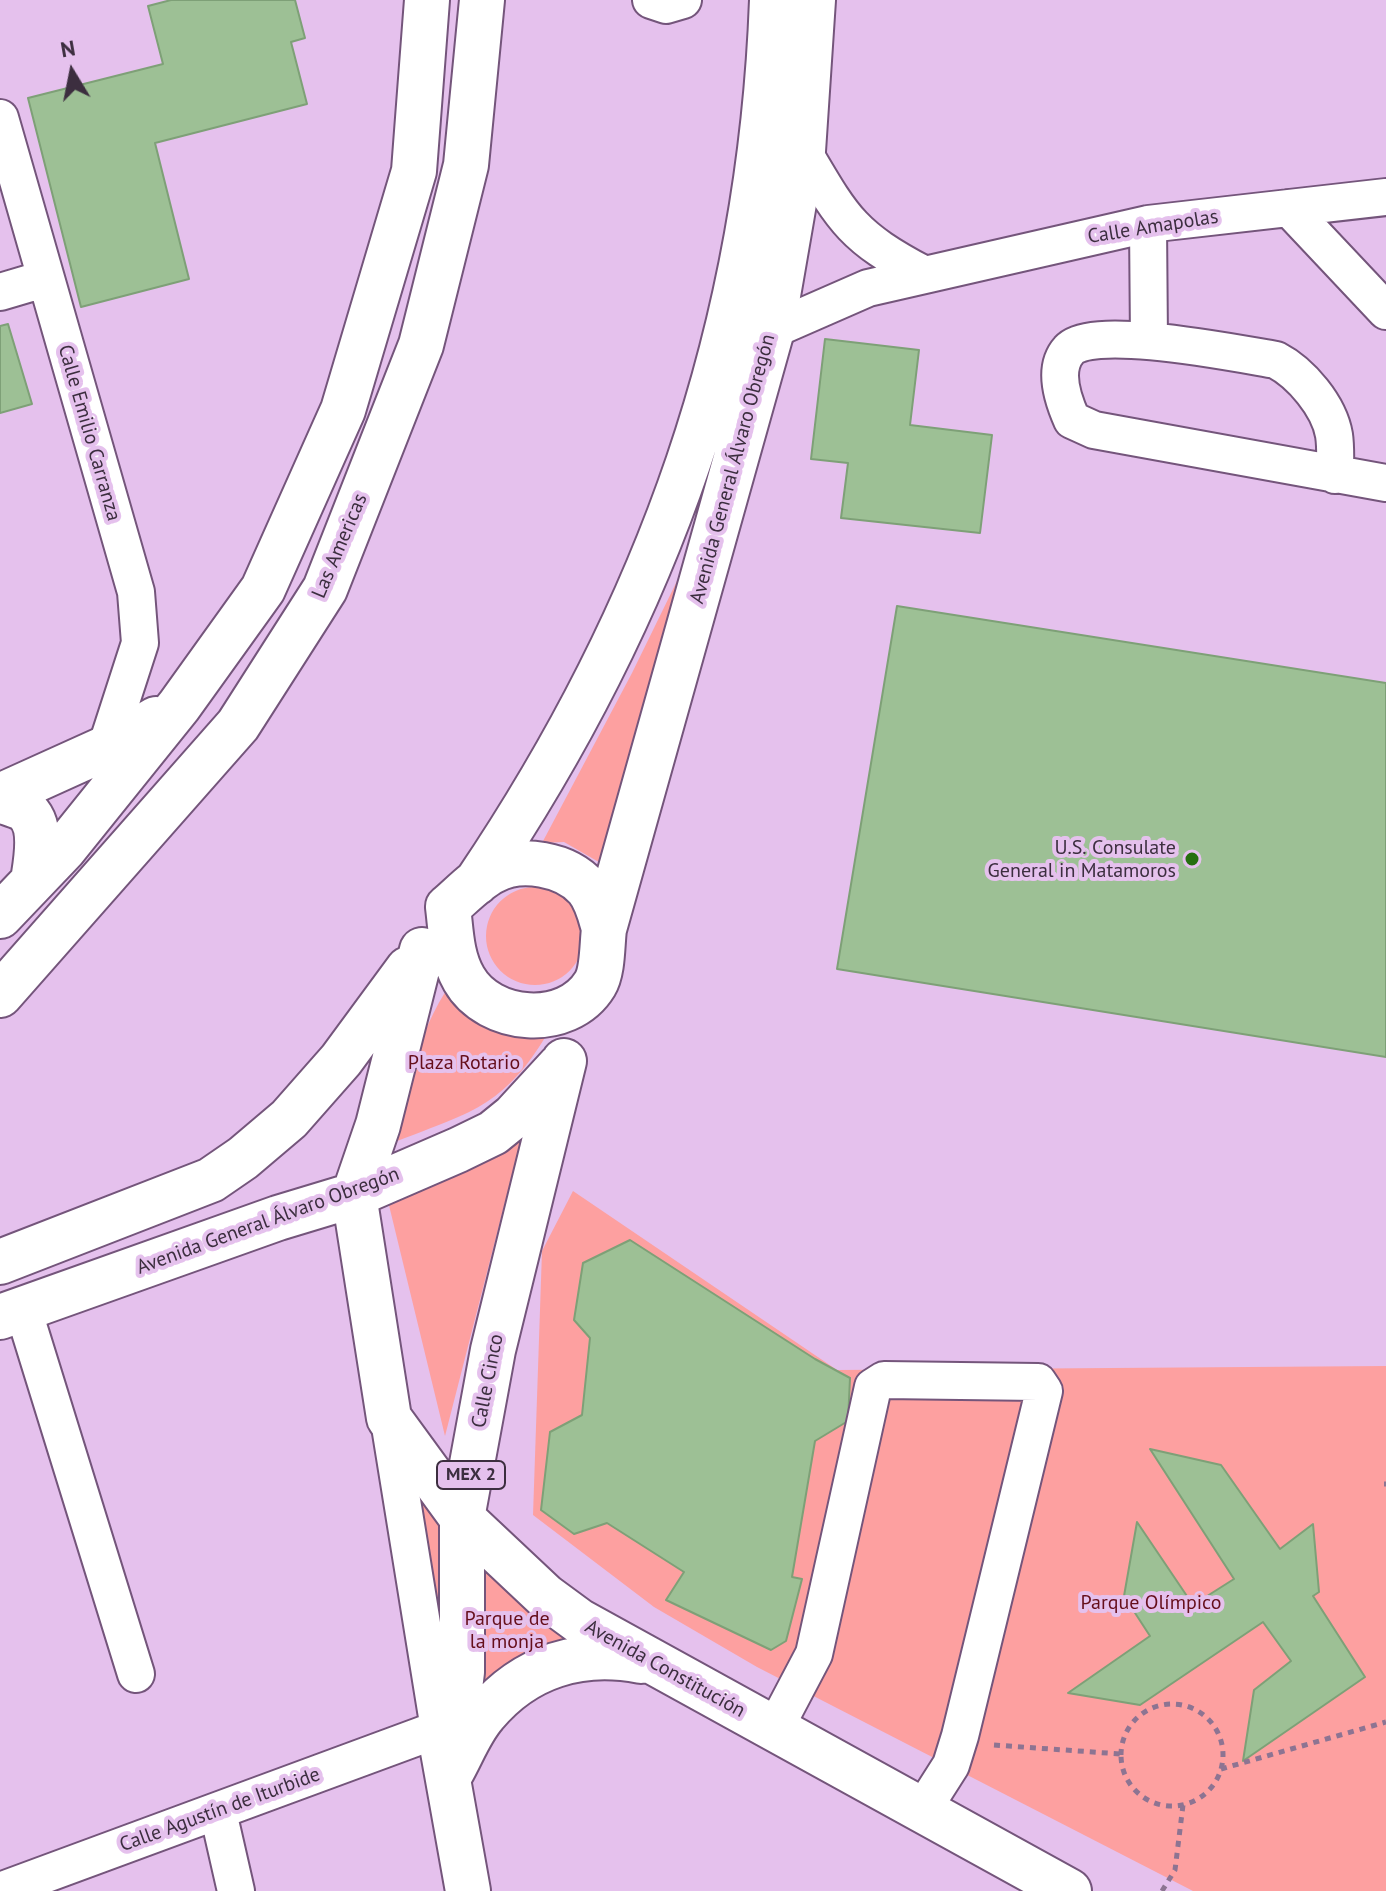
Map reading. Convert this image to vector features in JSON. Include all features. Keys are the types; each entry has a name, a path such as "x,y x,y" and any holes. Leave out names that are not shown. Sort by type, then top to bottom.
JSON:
{"main road":[{"path":"0,916 64,849 179,706 263,589 343,410 414,171 427,0"},
{"name":"Las Americas","path":"0,995 238,725 325,589 421,345 466,165 482,0"},
{"name":"Avenida General Álvaro Obregón","path":"604,929 772,330 803,151 790,71 772,0"},
{"name":"Avenida General Álvaro Obregón","path":"5,1260 211,1180 289,1119 341,1060 529,804 622,632 684,482 702,428 790,71 813,0"},
{"path":"728,326 772,330"},
{"path":"0,798 106,748 179,706"},
{"path":"0,798 26,811 33,824 38,849 33,881"},
{"path":"523,863 547,866 587,888 597,904 604,929 597,983 579,1000 556,1012 529,1016 504,1012 481,999 464,980 454,956 462,895 494,870 523,863"},
{"path":"354,1195 378,1125 422,950"},
{"name":"Avenida General Álvaro Obregón","path":"11,1313 278,1218 354,1195 493,1133 532,1098 564,1061 597,983"},
{"name":"Calle Cinco","path":"439,1729 459,1696 462,1672 462,1518 493,1350 564,1061"},
{"name":"Avenida Constitución","path":"354,1195 360,1250 389,1418 462,1518 545,1596 579,1621 1069,1891"},
{"path":"278,1218 337,1236 360,1250"},
{"path":"5,1260 11,1313"},
{"path":"447,1779 484,1715 530,1675 558,1662 588,1656 619,1656 649,1662"},
{"path":"468,1891 439,1729 484,1715"}],"street":[{"path":"651,0 666,5 683,0"},
{"name":"Calle Emilio Carranza","path":"0,118 136,592 140,643 106,748"},
{"path":"803,151 841,216 883,253 923,274"},
{"name":"Calle Amapolas","path":"772,330 868,288 1148,224 1386,197"},
{"path":"1289,208 1386,311"},
{"path":"1148,224 1149,341"},
{"path":"0,292 44,279"},
{"path":"1335,475 1335,436 1329,418 1294,369 1276,360 1149,341 1094,338 1070,348 1060,366 1063,401 1072,420 1094,430 1335,475 1386,483"},
{"path":"11,1313 136,1674"},
{"path":"774,1730 814,1654 873,1387 884,1380 1038,1382 1044,1391 972,1740 951,1765 923,1809"},
{"path":"389,1418 439,1729"},
{"name":"Calle Agustín de Iturbide","path":"0,1891 439,1729"},
{"path":"218,1812 236,1891"}],"path":[{"path":"1169,1704 1185,1705 1200,1712 1213,1724 1221,1739 1221,1769 1211,1789 1183,1805 1162,1805 1145,1799 1124,1774 1121,1754 1128,1728 1139,1715 1169,1704"},
{"path":"1221,1769 1386,1722"},
{"path":"972,1740 1121,1754"},
{"path":"1162,1891 1175,1870 1183,1805"}],"green space":[{"path":"699,536 604,865 564,842 542,843 632,673"},
{"path":"535,887 562,895 576,909 584,936 576,963 562,977 535,985 508,977 494,963 486,936 494,909 508,895"},
{"name":"Plaza Rotario","path":"450,985 549,1031 532,1057 500,1093 463,1115 390,1144 421,1041"},
{"path":"524,1128 445,1436 387,1197"},
{"name":"Parque Olímpico","path":"573,1191 837,1370 1386,1366 1386,1891 1193,1891 757,1667 654,1607 533,1515 542,1251"},
{"path":"409,1474 441,1510 452,1683"},
{"name":"Parque de la monja","path":"476,1550 572,1639 529,1655 471,1691"}],"building":[{"path":"171,0 295,0 305,38 291,42 307,104 155,143 189,279 81,307 28,98 163,64 148,6"},
{"path":"8,324 32,404 0,413 0,326"},
{"path":"825,339 919,350 910,425 992,435 980,533 841,518 848,463 811,459"},
{"path":"897,606 1386,683 1386,1057 837,969"},
{"path":"630,1240 815,1359 850,1378 848,1421 815,1441 792,1577 802,1579 786,1641 771,1650 666,1600 684,1572 607,1523 574,1534 541,1510 550,1432 582,1415 590,1338 574,1320 583,1263"},
{"path":"1150,1449 1221,1465 1280,1549 1313,1524 1319,1592 1313,1596 1365,1677 1243,1761 1254,1690 1291,1661 1263,1622 1140,1705 1068,1693 1150,1636 1124,1596 1137,1522 1193,1605 1234,1579"}],"place":[{"name":"U.S. Consulate General in Matamoros","path":"1192,859"}]}
